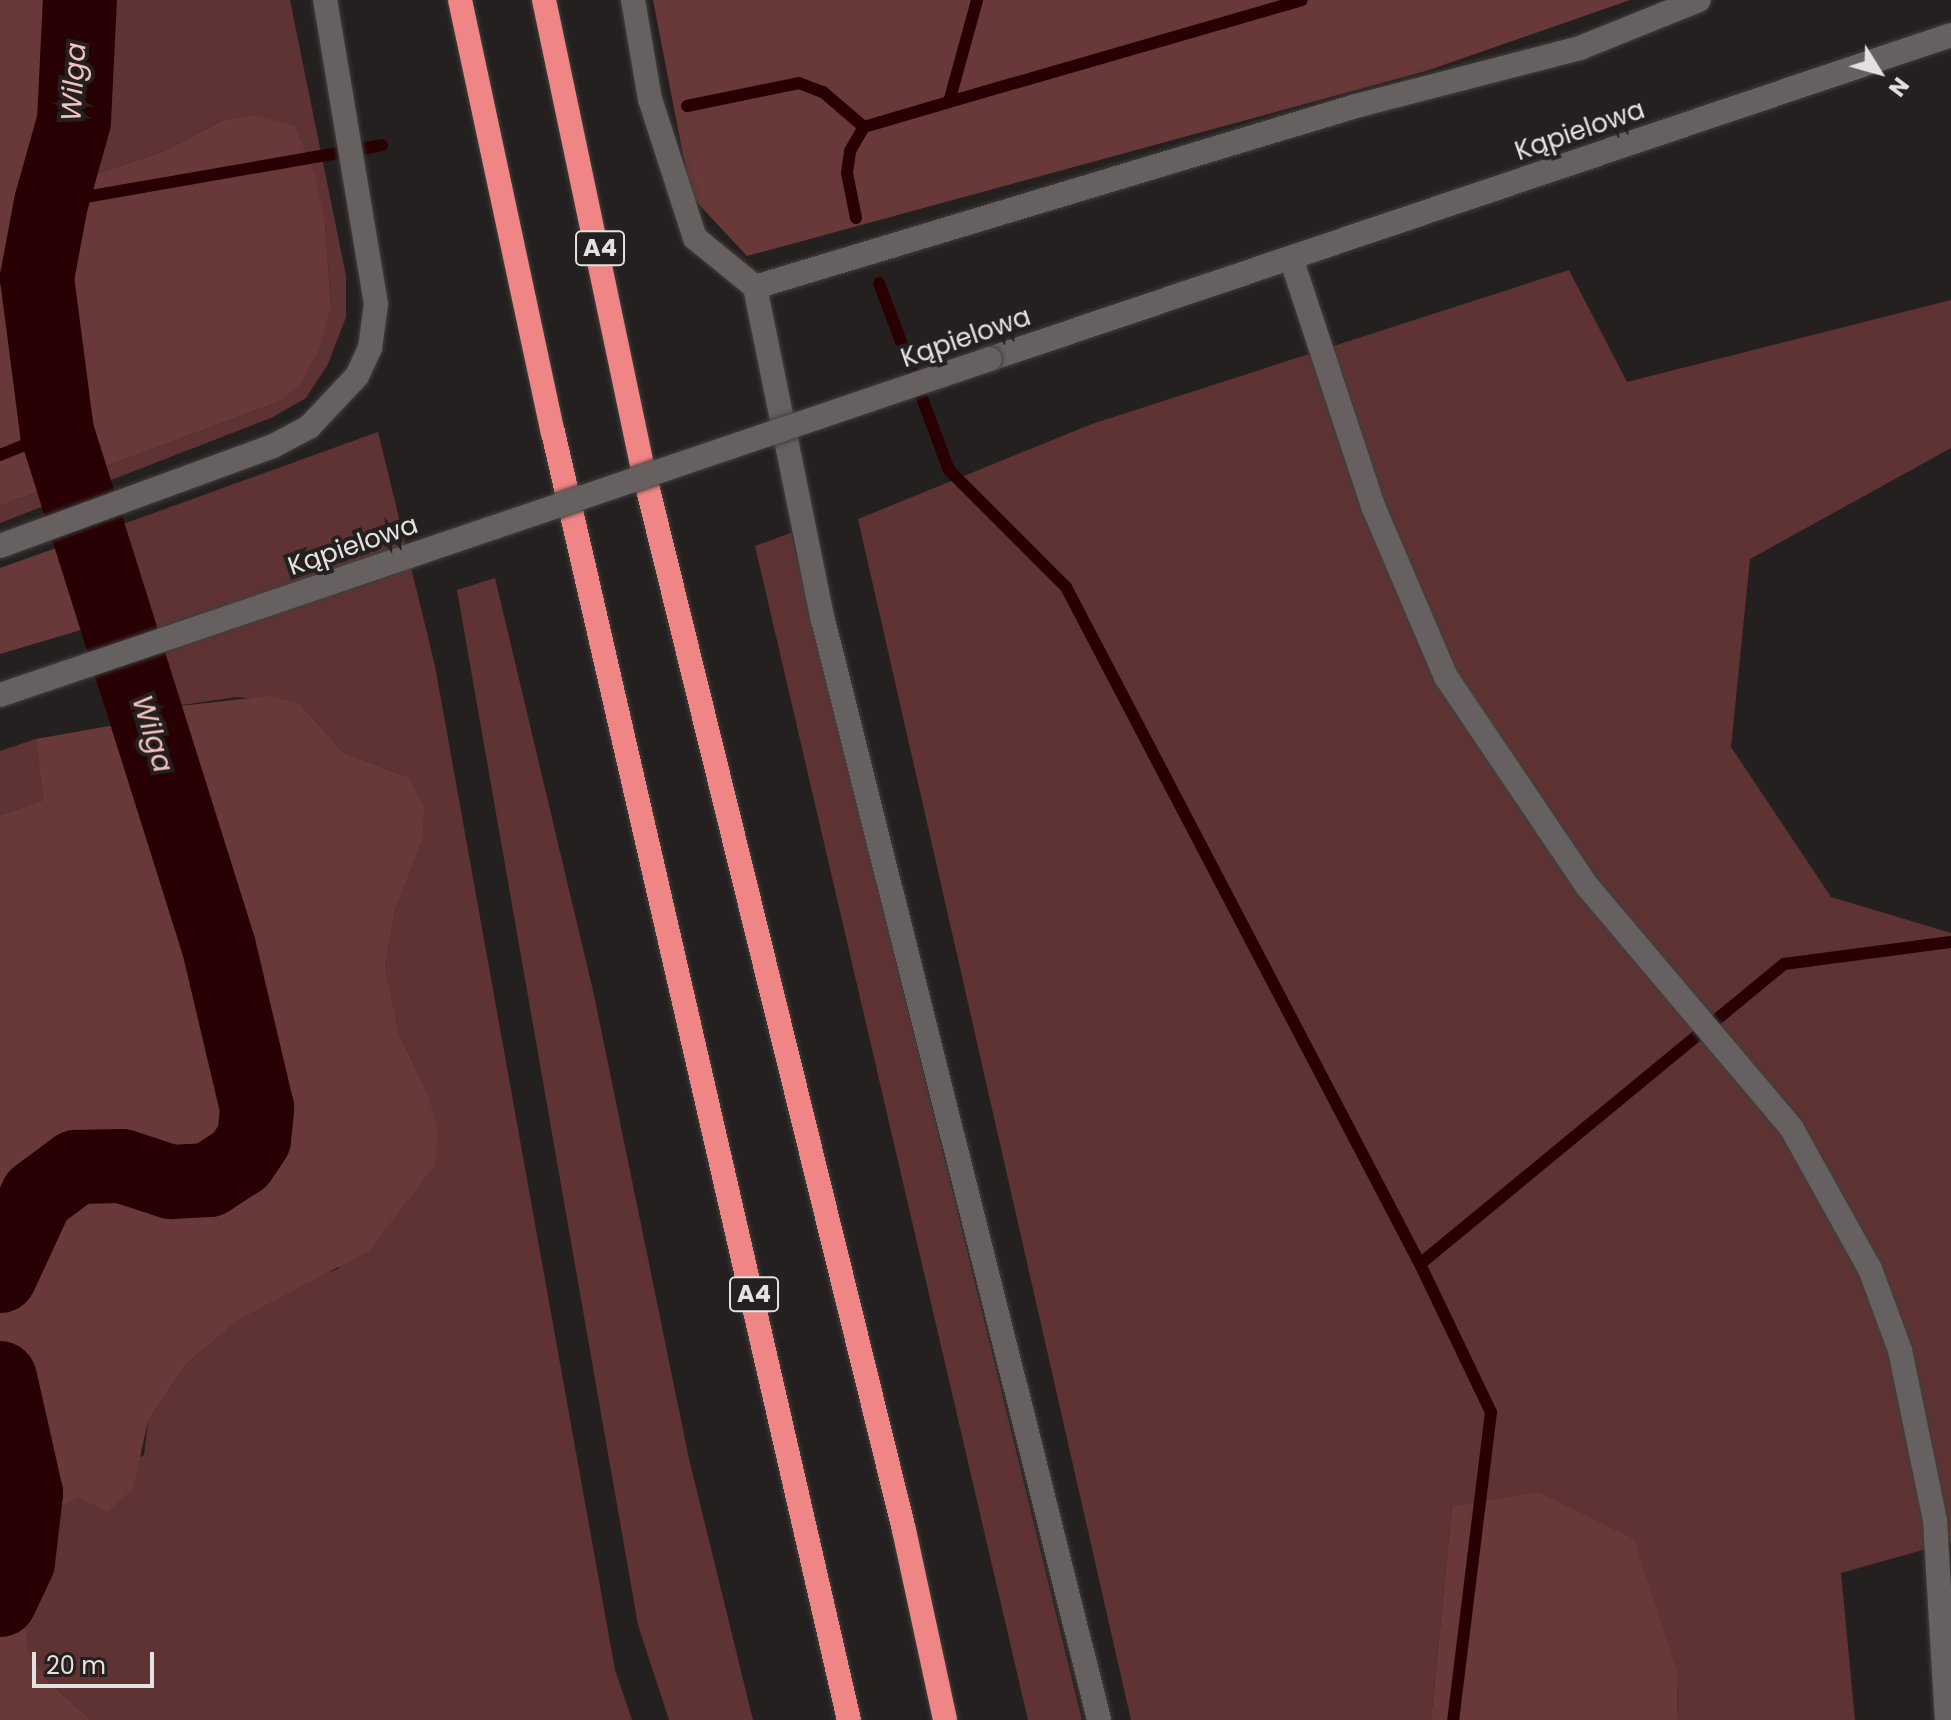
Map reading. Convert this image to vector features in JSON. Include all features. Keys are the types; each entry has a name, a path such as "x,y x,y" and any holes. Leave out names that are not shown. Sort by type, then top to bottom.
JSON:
{"highway":[{"name":"A4","path":"460,0 553,432 849,1720"},
{"name":"A4","path":"544,0 643,469 904,1530 945,1720"}],"street":[{"path":"0,546 273,446 309,427 357,376 370,348 376,304 325,0"},
{"path":"633,0 650,99 695,238 755,287 823,620 1099,1720"},
{"path":"755,287 1356,106 1580,48 1699,0"},
{"name":"Kąpielowa","path":"0,695 1951,35"},
{"path":"1291,258 1373,506 1446,677 1587,886 1726,1046 1792,1129 1870,1269 1900,1350 1935,1520 1947,1720"}],"shaded area":[{"path":"0,0 103,0 73,182 162,152 222,121 254,115 295,126 315,175 325,224 331,305 319,349 301,384 278,402 0,506"},
{"path":"103,0 290,0 346,276 346,317 328,364 306,398 271,418 0,523 0,506 278,402 331,305 325,224 222,121 162,152 73,182"},
{"path":"653,0 1630,0 1426,71 747,256 691,196"},
{"path":"1569,270 1627,382 1951,300 1951,448 1750,559 1731,747 1831,897 1951,933 1951,1542 1841,1573 1855,1720 1677,1720 1678,1675 1452,1507 1431,1720 1131,1720 858,519 1092,424"},
{"path":"378,432 435,666 615,1670 632,1720 91,1720 49,1682 29,1653 20,1585 31,1546 49,1515 144,1455 148,1421 186,1364 241,1318 303,1281 338,1269 429,1097 399,1033 385,965 396,908 422,842 408,777 344,753 300,704 237,697 154,709 104,531"},
{"path":"104,531 128,616 0,654 0,568"},
{"path":"791,533 1082,1720 1028,1720 755,546"},
{"path":"495,578 594,995 689,1459 753,1720 669,1720 638,1625 457,590"},
{"path":"269,696 300,704 344,753 408,777 424,807 422,842 396,908 385,965 399,1033 429,1097 438,1133 435,1165 369,1251 241,1318 186,1364 148,1421 133,1489 107,1512 78,1497 49,1515 31,1546 20,1585 29,1653 49,1682 91,1720 0,1720 0,815 43,800 36,739 126,723 154,709"},
{"path":"36,739 43,800 0,815 0,751"},
{"path":"1538,1492 1634,1539 1678,1675 1677,1720 1431,1720 1452,1507"}],"waterway":[{"name":"Wilga","path":"0,1276 37,1196 76,1167 122,1166 171,1182 209,1180 240,1160 254,1139 257,1108 219,947 57,432 37,278 51,203 74,121 80,0"},
{"path":"856,218 847,173 850,151 864,127 949,102 977,0"},
{"path":"949,102 1302,0"},
{"path":"687,106 799,83 823,92 864,127"},
{"path":"51,203 382,145"},
{"path":"879,283 949,470 1066,587 1420,1264 1491,1412 1453,1720"},
{"path":"0,455 57,432"},
{"path":"1420,1264 1784,964 1951,942"},
{"name":"Wilga","path":"0,1378 26,1493 18,1562 0,1600"}]}
